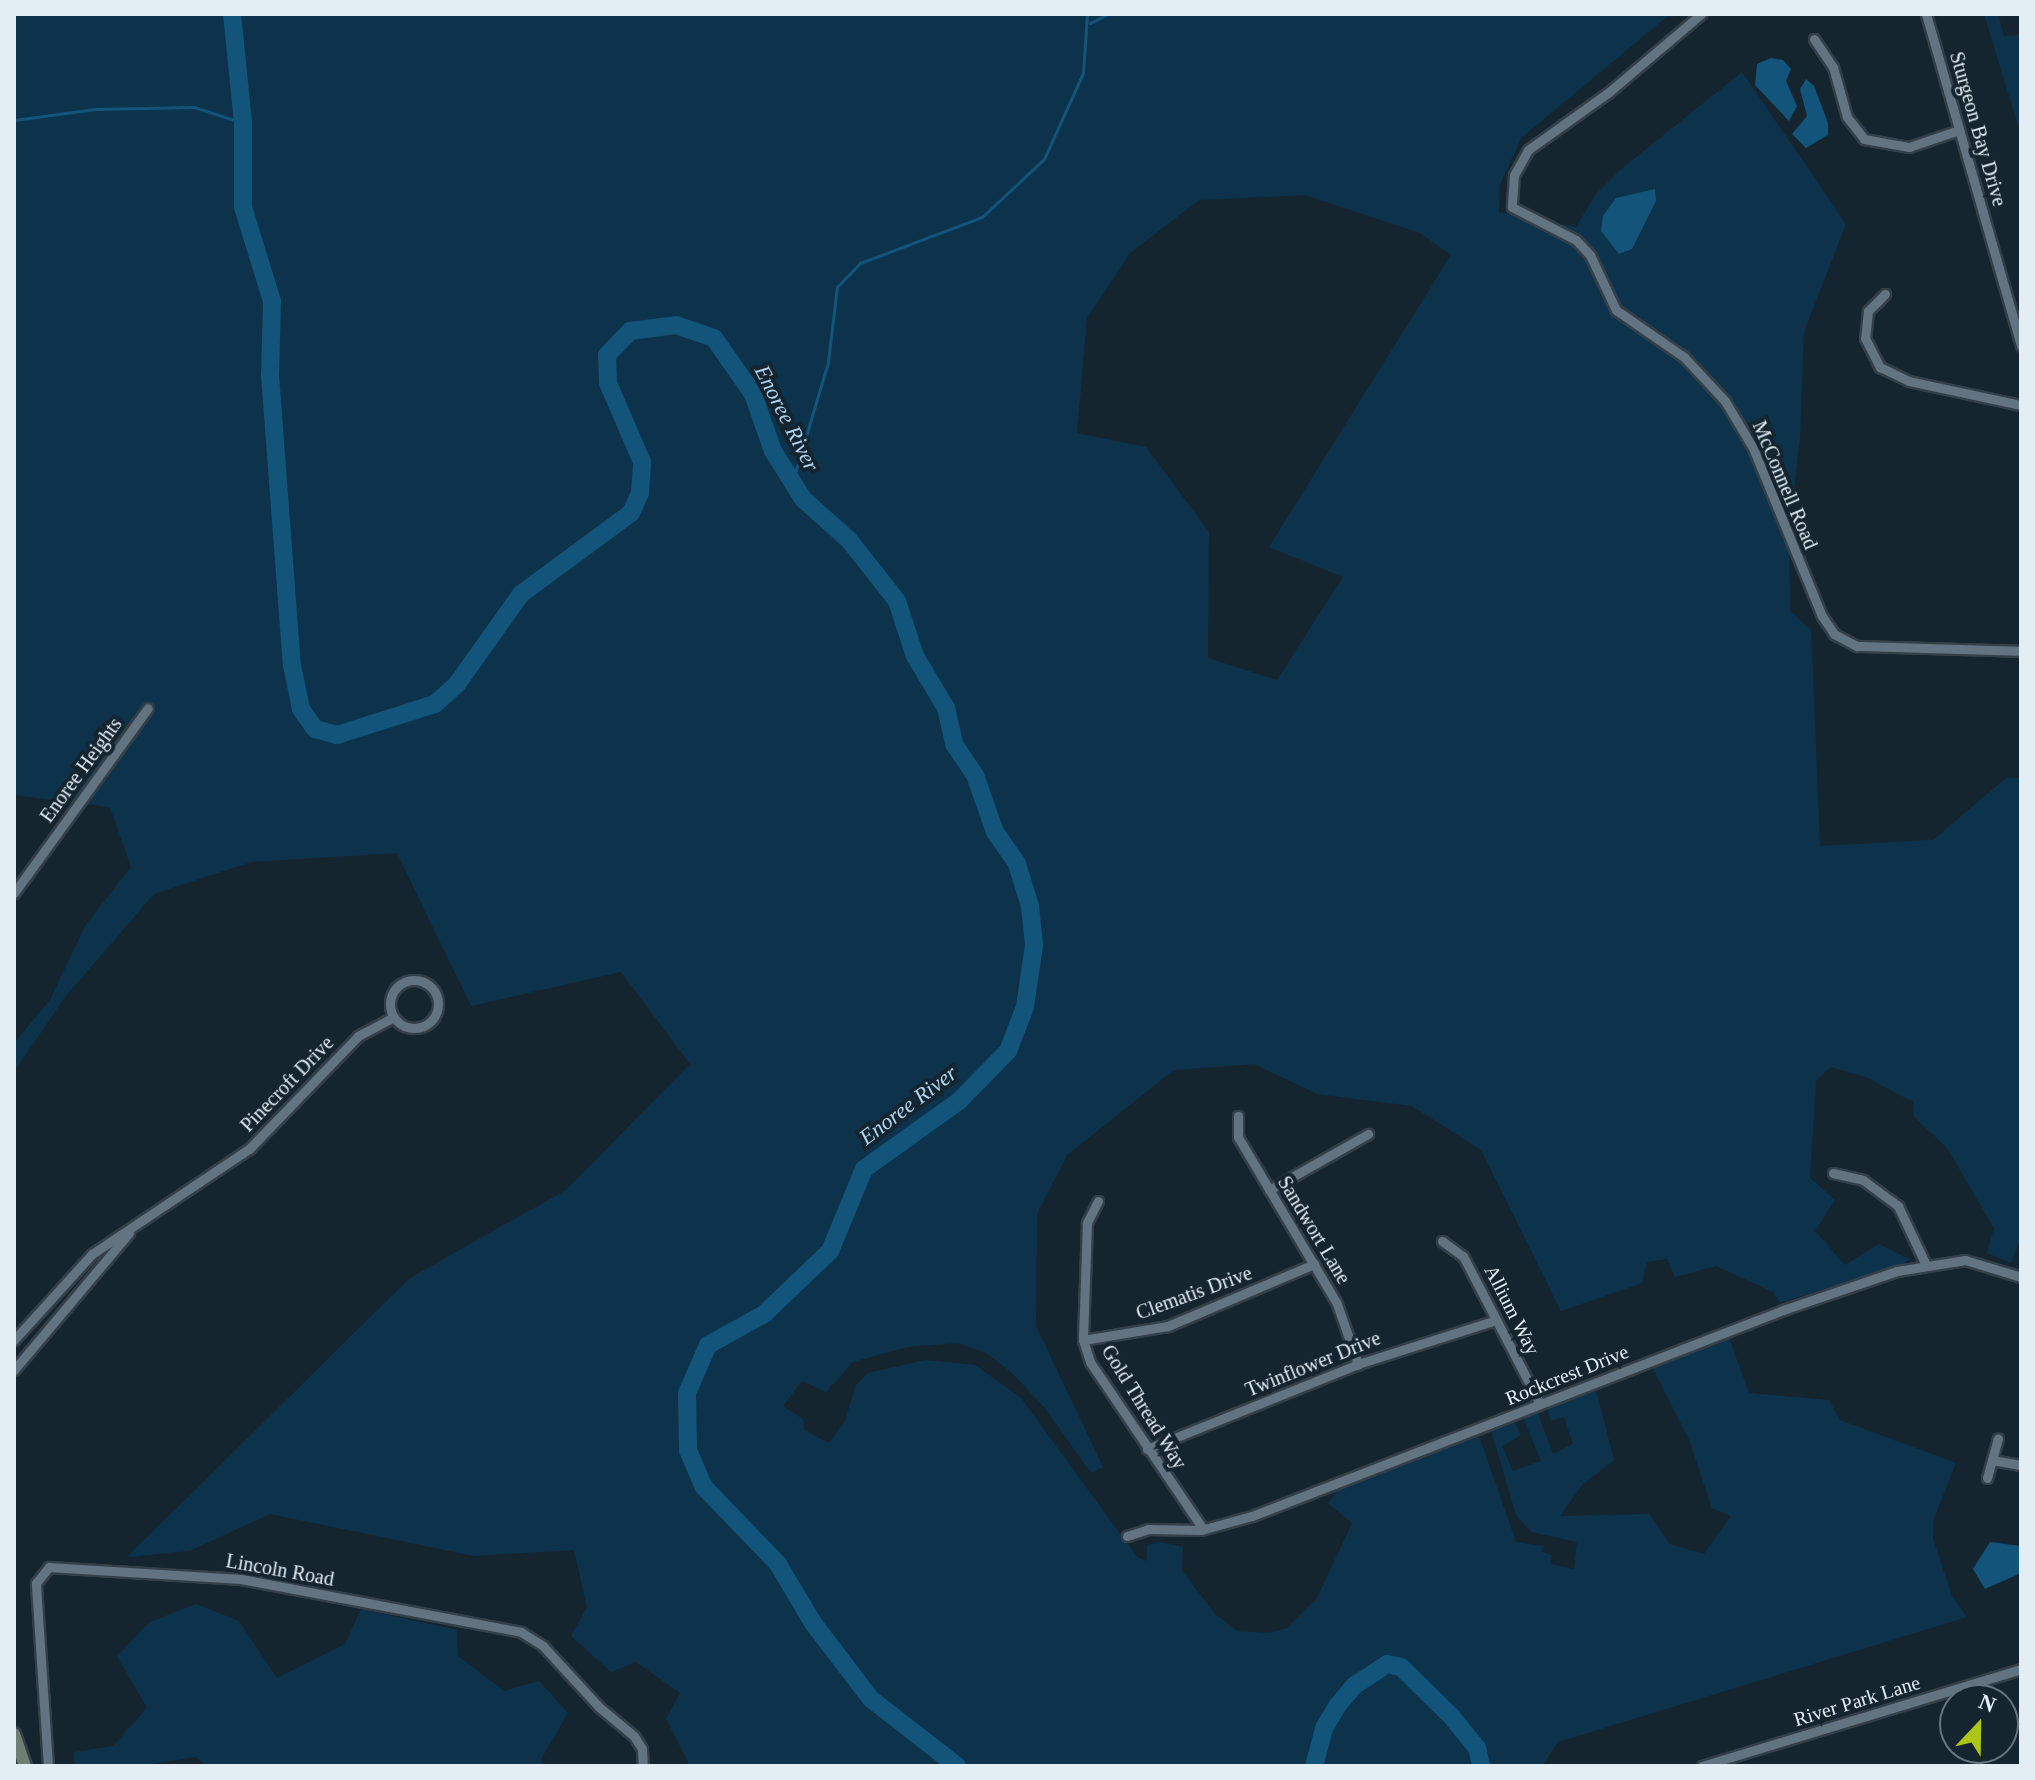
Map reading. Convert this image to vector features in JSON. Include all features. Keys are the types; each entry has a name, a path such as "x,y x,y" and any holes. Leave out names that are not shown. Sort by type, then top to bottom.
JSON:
{"street":[{"name":"McConnell Road","path":"1701,14 1609,92 1528,150 1514,175 1512,207 1576,240 1590,255 1616,310 1684,357 1725,401 1753,448 1822,616 1834,634 1857,646 2021,651"},
{"name":"Sturgeon Bay Drive","path":"1926,14 2021,346"},
{"path":"1814,39 1833,67 1847,117 1864,139 1909,147 1959,130"},
{"path":"1885,294 1868,311 1865,338 1880,367 1909,381 2021,405"},
{"name":"Enoree Heights","path":"14,893 148,708"},
{"path":"417,980 434,992 438,1007 426,1025 405,1027 393,1017 391,996 401,984 417,980"},
{"name":"Pinecroft Drive","path":"14,1340 92,1254 129,1233 257,1142 358,1036 393,1017"},
{"name":"Sandwort Lane","path":"1238,1116 1238,1137 1337,1304 1358,1364"},
{"path":"1269,1190 1368,1134"},
{"path":"1833,1173 1863,1180 1898,1206 1926,1265"},
{"name":"Gold Thread Way","path":"1098,1201 1087,1223 1083,1340 1090,1362 1203,1529"},
{"name":"Pinecroft Drive","path":"14,1370 129,1233"},
{"name":"Allium Way","path":"1442,1241 1463,1256 1540,1404"},
{"name":"Rockcrest Drive","path":"1127,1536 1148,1529 1203,1529 1252,1516 1797,1305 1926,1265 1978,1261 2021,1277"},
{"name":"Clematis Drive","path":"1083,1340 1168,1326 1314,1264"},
{"name":"Twinflower Drive","path":"1147,1449 1358,1364 1496,1320"},
{"path":"1987,1478 1998,1438"},
{"path":"1992,1460 2021,1465"},
{"name":"Lincoln Road","path":"48,1766 36,1583 49,1567 241,1579 521,1632 543,1646 599,1707 634,1736 642,1749 643,1766"},
{"name":"River Park Lane","path":"1702,1766 2021,1669"},
{"path":"14,1734 25,1766"}],"shaded area":[{"path":"14,14 1670,14 1521,138 1500,185 1499,212 1576,227 1596,194 1620,170 1742,72 1846,224 1804,332 1800,437 1789,535 1790,611 1811,630 1820,846 1933,840 2006,778 2021,777 2021,1238 2011,1263 1987,1253 1994,1228 1947,1148 1914,1117 1913,1102 1868,1078 1831,1067 1816,1080 1810,1178 1835,1200 1815,1231 1845,1265 1879,1244 1909,1259 1903,1264 1780,1303 1773,1292 1716,1266 1675,1277 1667,1259 1647,1262 1642,1283 1561,1311 1481,1150 1412,1106 1317,1094 1254,1064 1174,1070 1067,1155 1037,1214 1036,1326 1103,1467 1091,1473 1045,1408 1011,1372 986,1353 958,1343 907,1347 853,1362 826,1392 802,1381 783,1406 803,1419 804,1430 829,1443 845,1421 856,1385 868,1373 926,1360 975,1365 1021,1398 1137,1557 1147,1561 1147,1545 1160,1542 1183,1547 1182,1571 1215,1614 1237,1631 1269,1633 1287,1628 1317,1598 1352,1523 1328,1503 1341,1487 1479,1436 1516,1542 1543,1546 1542,1552 1552,1555 1551,1564 1574,1569 1577,1542 1531,1532 1516,1515 1491,1430 1514,1420 1521,1435 1502,1446 1513,1471 1541,1461 1523,1417 1537,1411 1553,1454 1573,1444 1564,1417 1551,1421 1546,1406 1596,1390 1614,1460 1582,1485 1560,1516 1649,1514 1670,1544 1704,1554 1731,1516 1712,1508 1689,1439 1652,1367 1729,1338 1749,1393 1829,1400 1840,1420 1956,1463 1933,1521 1933,1539 1952,1596 1967,1617 1558,1742 1542,1766 690,1766 666,1719 680,1693 636,1662 611,1672 571,1636 587,1607 574,1550 474,1556 270,1514 189,1551 127,1557 410,1278 566,1190 690,1064 621,972 471,1006 397,853 251,862 154,894 65,997 14,1072 14,1043 50,1000 85,926 131,867 110,807 14,795","holes":["1305,195 1420,233 1451,255 1269,547 1343,577 1277,680 1208,658 1209,532 1146,447 1077,433 1087,318 1130,253 1199,200"]},
{"path":"1984,14 2005,14 1999,17 2004,36 2021,35 2021,135"},
{"path":"1771,58 1783,60 1791,69 1786,81 1797,106 1789,121 1755,85 1757,64"},
{"path":"1806,79 1814,86 1828,123 1828,135 1806,148 1792,134 1807,116 1800,89"},
{"path":"1655,189 1656,201 1632,249 1619,254 1601,231 1603,216 1616,198"},
{"path":"1990,1542 2021,1546 2021,1573 1985,1589 1973,1569"},
{"path":"196,1604 239,1621 277,1678 345,1644 361,1609 457,1630 458,1656 504,1691 539,1681 568,1713 540,1761 545,1766 206,1766 196,1757 138,1766 75,1766 74,1752 113,1746 147,1708 117,1656 150,1622"}],"waterway":[{"name":"Enoree River","path":"232,14 243,123 243,207 272,301 270,375 292,665 301,709 315,729 337,735 435,704 457,684 521,594 631,513 640,493 642,462 608,383 607,355 630,331 676,325 714,338 753,394 773,451 803,499 849,540 897,601 915,656 946,708 954,744 975,775 995,832 1017,864 1030,906 1034,945 1025,1007 1008,1051 959,1101 864,1169 830,1251 764,1314 708,1345 687,1393 688,1450 703,1486 778,1564 813,1623 871,1699 957,1766"},
{"path":"792,483 828,362 837,287 860,263 982,217 1044,159 1083,73 1087,14"},
{"path":"1090,23 1108,14"},
{"path":"14,120 95,109 194,107 243,123"},
{"name":"Enoree River","path":"1314,1766 1324,1728 1338,1705 1355,1685 1387,1664 1401,1667 1451,1716 1477,1748 1481,1766"}]}
